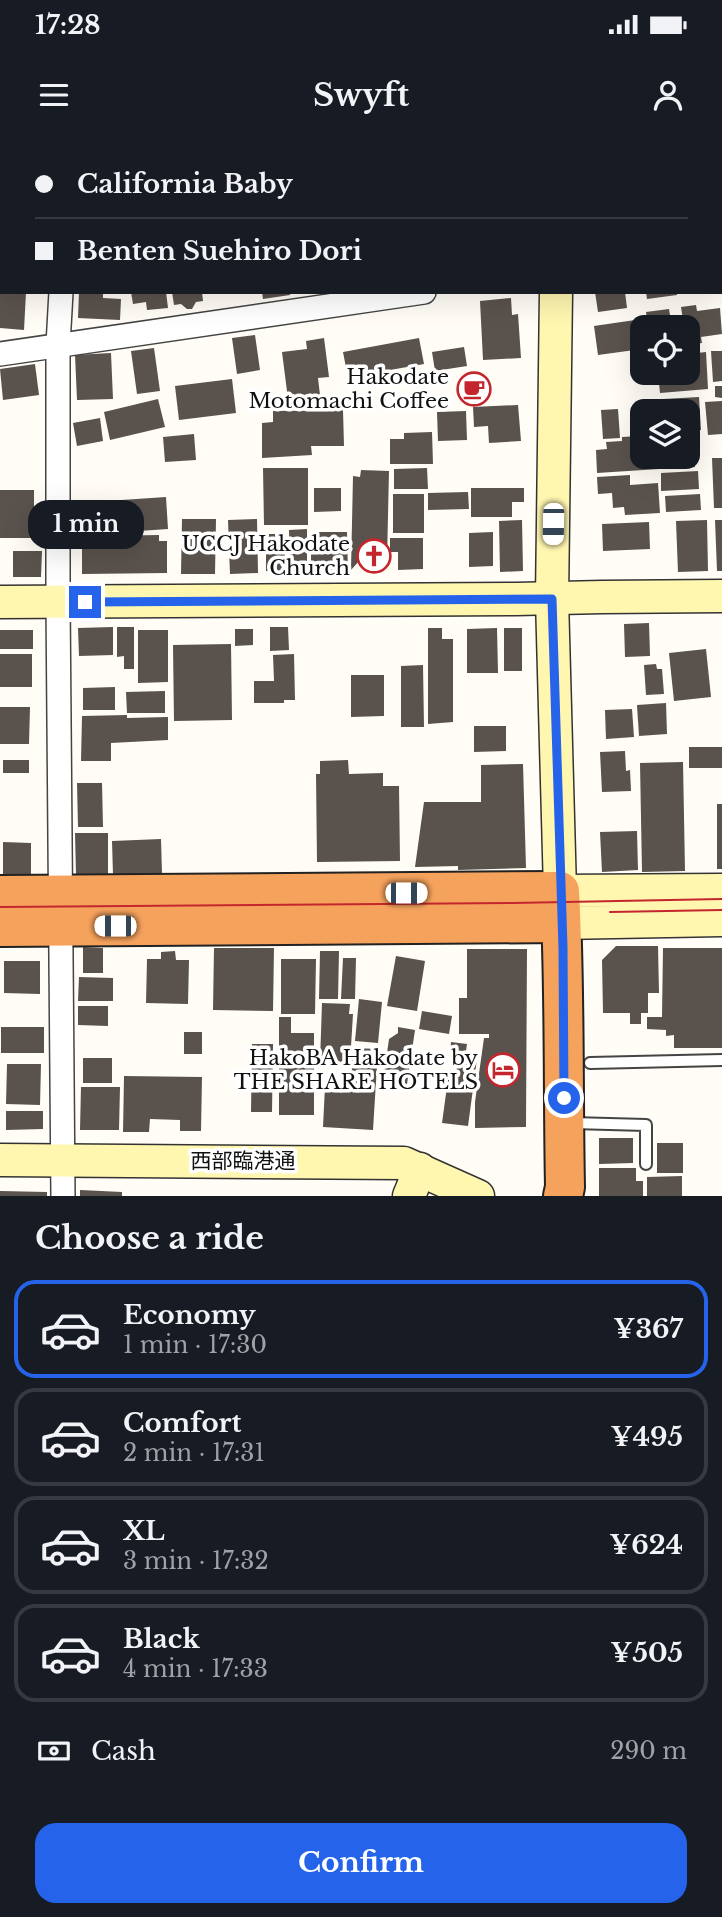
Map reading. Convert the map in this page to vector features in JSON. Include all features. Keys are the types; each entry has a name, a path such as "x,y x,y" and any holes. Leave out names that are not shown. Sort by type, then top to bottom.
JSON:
{"highway":[{"path":"0,895 61,910 560,907 563,1196"},
{"path":"0,927 61,910"}],"street":[{"path":"61,294 58,345 58,601 63,1196"},
{"path":"0,354 410,294"},
{"path":"556,294 552,599 560,907"},
{"path":"0,601 722,596"},
{"path":"560,907 722,890"},
{"path":"560,907 722,919"},
{"name":"西部臨港通","path":"0,1160 404,1163 415,1182 478,1196"}],"lane":[{"path":"590,1063 722,1060"},
{"path":"564,1122 646,1125 646,1164"}],"building":[{"path":"0,294 26,294 24,330 0,328"},
{"path":"79,294 103,294 103,298 121,299 120,320 78,318"},
{"path":"131,294 166,294 168,308 147,310 146,302 133,304"},
{"path":"172,294 202,294 203,301 196,302 192,309 181,304 174,305"},
{"path":"262,294 290,294 290,295 263,299"},
{"path":"595,294 625,294 627,308 598,312"},
{"path":"646,294 677,294 677,295 647,299"},
{"path":"511,298 512,315 518,314 521,358 483,360 480,301"},
{"path":"696,305 697,311 720,308 722,334 701,337 700,343 700,315 682,315 681,307"},
{"path":"669,309 670,315 646,315 646,312"},
{"path":"630,321 630,351 598,355 594,326"},
{"path":"255,335 260,370 237,374 232,338"},
{"path":"324,338 329,377 318,378 320,395 288,399 282,352 307,349 306,341"},
{"path":"419,338 424,364 390,370 392,377 379,379 378,373 348,378 343,352"},
{"path":"464,347 467,366 435,371 432,352"},
{"path":"154,348 160,391 137,394 131,351"},
{"path":"711,351 722,351 722,381 713,382"},
{"path":"706,352 708,389 660,393 659,385 700,385 700,353"},
{"path":"111,353 113,399 77,400 75,355"},
{"path":"35,364 39,395 3,400 0,369"},
{"path":"232,379 236,413 179,420 175,386"},
{"path":"715,386 722,386 722,398 715,397"},
{"path":"699,397 699,399 663,399"},
{"path":"158,399 165,427 110,440 104,412"},
{"path":"722,401 722,434 708,435 705,402"},
{"path":"518,405 521,441 489,443 488,426 474,427 473,407"},
{"path":"618,409 620,438 603,439 601,410"},
{"path":"343,410 344,446 311,446 312,455 262,458 262,423 273,422 273,411"},
{"path":"466,411 467,440 438,441 437,412"},
{"path":"100,418 103,441 77,446 73,423"},
{"path":"432,432 433,464 390,464 390,439 404,439 404,433"},
{"path":"194,434 196,460 165,462 163,437"},
{"path":"622,437 630,437 630,469 659,469 597,473 596,450 607,449 606,442 622,441"},
{"path":"712,458 722,458 722,508 714,508"},
{"path":"263,468 308,468 308,525 264,525"},
{"path":"427,468 428,489 394,489 394,469"},
{"path":"361,470 389,471 387,560 360,560 351,570 353,476 360,477"},
{"path":"698,471 699,489 661,491 661,473"},
{"path":"630,475 630,485 658,483 660,513 625,515 624,507 613,508 612,493 598,494 597,477"},
{"path":"314,488 341,488 341,511 314,512"},
{"path":"471,488 524,488 524,502 512,502 512,517 471,517"},
{"path":"0,490 34,490 34,538 0,538"},
{"path":"468,492 469,509 428,510 428,493"},
{"path":"393,494 424,494 424,533 393,533"},
{"path":"700,494 701,510 666,512 665,496"},
{"path":"166,497 168,529 79,535 77,503"},
{"path":"182,519 216,519 215,574 181,574"},
{"path":"257,519 258,573 230,574 228,520"},
{"path":"522,520 523,571 500,572 499,521"},
{"path":"707,520 708,571 678,572 676,521"},
{"path":"715,520 722,520 722,571 717,571"},
{"path":"649,522 650,549 603,551 602,524"},
{"path":"307,529 307,573 290,573 289,530"},
{"path":"311,532 347,532 348,575 311,575"},
{"path":"493,532 493,566 469,567 469,533"},
{"path":"266,534 285,534 285,571 266,571"},
{"path":"159,535 159,541 167,541 167,573 82,574 82,544 103,543 103,536"},
{"path":"390,538 423,538 423,569 398,570 398,552 390,552"},
{"path":"13,551 42,551 41,577 13,577"},
{"path":"649,623 650,656 625,657 624,624"},
{"path":"113,627 113,655 79,656 78,628"},
{"path":"117,627 134,627 134,669 124,669 124,656 117,657"},
{"path":"270,627 288,627 289,650 270,651"},
{"path":"428,628 442,628 442,639 453,639 453,722 428,724"},
{"path":"497,628 498,673 467,673 467,629"},
{"path":"504,628 522,628 522,671 504,671"},
{"path":"235,629 253,629 253,645 235,646"},
{"path":"0,630 33,630 33,649 0,649"},
{"path":"138,630 168,630 168,682 138,683"},
{"path":"231,644 232,720 174,721 173,645"},
{"path":"706,649 711,697 674,701 669,653"},
{"path":"0,654 32,654 32,687 0,687"},
{"path":"294,654 295,700 284,700 284,703 254,703 254,681 274,681 273,655"},
{"path":"656,664 657,669 662,669 664,694 646,695 644,665"},
{"path":"423,665 424,727 401,727 401,666"},
{"path":"351,675 384,675 384,716 351,717"},
{"path":"115,687 115,710 83,710 83,688"},
{"path":"165,691 165,713 127,713 126,692"},
{"path":"666,703 667,734 639,736 637,705"},
{"path":"0,707 30,707 29,744 0,744"},
{"path":"632,709 634,737 606,739 605,710"},
{"path":"127,715 127,718 168,717 168,740 111,743 111,761 81,761 82,716"},
{"path":"474,726 506,726 506,751 474,752"},
{"path":"689,747 722,747 722,768 689,768"},
{"path":"625,751 626,771 630,770 631,791 602,792 600,752"},
{"path":"3,760 29,760 29,773 3,773"},
{"path":"348,760 349,774 383,773 383,786 399,786 400,861 317,862 316,774 320,774 320,761"},
{"path":"683,762 685,871 642,872 640,763"},
{"path":"523,764 526,868 458,870 458,866 415,867 424,802 481,802 481,765"},
{"path":"77,783 102,783 103,827 78,827"},
{"path":"717,804 722,804 722,869 717,869"},
{"path":"637,831 638,870 602,872 600,832"},
{"path":"75,833 108,833 108,874 76,875"},
{"path":"161,839 162,873 113,875 112,841"},
{"path":"3,842 31,843 31,875 3,875"},
{"path":"616,946 658,946 659,993 648,993 648,1013 641,1013 641,1024 630,1024 630,1013 603,1013 602,960"},
{"path":"83,947 103,948 103,973 83,973"},
{"path":"214,948 274,948 273,1011 213,1010"},
{"path":"663,948 722,948 722,1048 674,1048 674,1035 666,1036 666,1030 647,1029 647,1017 662,1017"},
{"name":"HakoBA Hakodate by THE SHARE HOTELS","path":"467,949 527,949 526,1127 475,1128 475,1102 484,1038 489,1038 489,1034 459,1034 459,998 467,998"},
{"path":"175,951 176,960 189,960 188,1004 146,1003 147,959 161,959 161,952"},
{"path":"320,951 339,951 338,999 319,999"},
{"path":"396,956 425,961 417,1011 387,1006"},
{"path":"343,958 356,958 355,999 341,999"},
{"path":"281,959 316,959 315,1014 281,1014"},
{"path":"4,961 40,961 40,994 4,993"},
{"path":"79,977 113,978 113,1001 78,1001"},
{"path":"359,999 382,1002 378,1043 355,1041"},
{"path":"322,1003 350,1004 349,1014 353,1014 350,1063 320,1062"},
{"path":"78,1006 108,1006 108,1026 78,1025"},
{"path":"422,1011 452,1016 449,1034 419,1029"},
{"path":"279,1017 291,1017 291,1033 314,1033 314,1115 279,1115"},
{"path":"1,1027 44,1027 44,1053 1,1053"},
{"path":"398,1027 415,1030 407,1084 383,1081 389,1039 398,1033"},
{"path":"184,1032 202,1032 202,1054 184,1054"},
{"path":"451,1042 467,1044 465,1058 477,1059 468,1126 442,1123 448,1079 455,1080 459,1055 450,1054"},
{"path":"252,1044 273,1044 272,1112 251,1112"},
{"path":"353,1048 378,1049 373,1130 323,1127 325,1086 351,1086"},
{"path":"83,1058 112,1058 112,1083 83,1083"},
{"path":"7,1064 41,1064 40,1105 6,1104"},
{"path":"124,1076 202,1077 201,1131 180,1131 180,1120 150,1119 149,1132 123,1132"},
{"path":"81,1087 120,1087 119,1130 80,1130"},
{"path":"6,1111 43,1111 43,1129 6,1130"},
{"path":"599,1138 633,1138 633,1163 599,1164"},
{"path":"657,1143 683,1143 683,1173 657,1173"},
{"path":"599,1168 636,1168 636,1181 643,1181 643,1196 599,1196"},
{"path":"682,1176 682,1196 647,1196 647,1177"},
{"path":"80,1190 122,1192 122,1196 80,1196"},
{"path":"0,1191 47,1192 47,1196 0,1196"}],"tram line":[{"path":"0,907 722,899"},
{"path":"610,912 722,910"}],"place":[{"name":"Hakodate Motomachi Coffee","path":"474,389"},
{"name":"UCCJ Hakodate Church","path":"374,556"},
{"name":"HakoBA Hakodate by THE SHARE HOTELS","path":"503,1070"}],"route":[{"path":"85,602 552,599 563,948 564,1098"}]}
